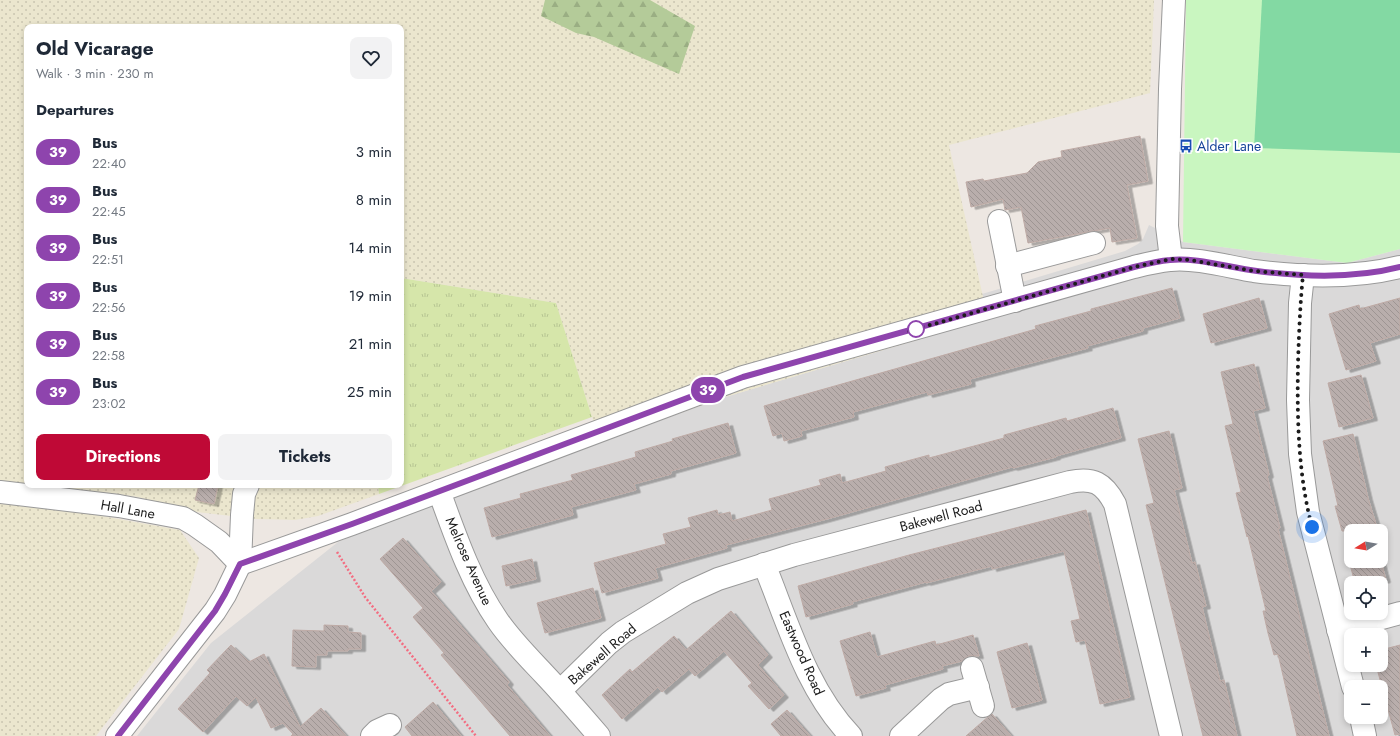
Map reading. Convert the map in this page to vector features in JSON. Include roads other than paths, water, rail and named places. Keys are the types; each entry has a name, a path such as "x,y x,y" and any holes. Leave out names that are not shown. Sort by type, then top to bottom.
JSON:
{"street":[{"path":"1171,259 1167,226 1170,89 1174,0"},
{"path":"999,220 1015,302"},
{"path":"1008,266 1094,243"},
{"path":"240,564 743,377 1015,302 1134,267 1171,259 1190,260 1254,271 1303,275 1342,275 1366,274 1400,267"},
{"path":"1303,275 1300,303 1298,400 1300,454 1308,512 1351,680"},
{"name":"Bakewell Road","path":"560,691 610,644 642,620 681,596 703,585 794,555 1070,482 1085,480 1093,482 1106,490 1116,504 1171,736"},
{"path":"119,736 215,611 225,594 240,564 242,515 244,494 247,488"},
{"name":"Melrose Avenue","path":"439,491 472,574 479,590 489,606 510,637 560,691 598,736"},
{"name":"Hall Lane","path":"0,492 119,506 183,518 219,542 240,564"},
{"name":"Eastwood Road","path":"764,564 802,661 818,693 841,725 851,736"},
{"path":"1338,630 1400,613"},
{"path":"900,736 941,699 949,694 978,687"},
{"path":"1363,724 1366,736"}],"place":[{"name":"Alder Lane","path":"1186,146"}]}
